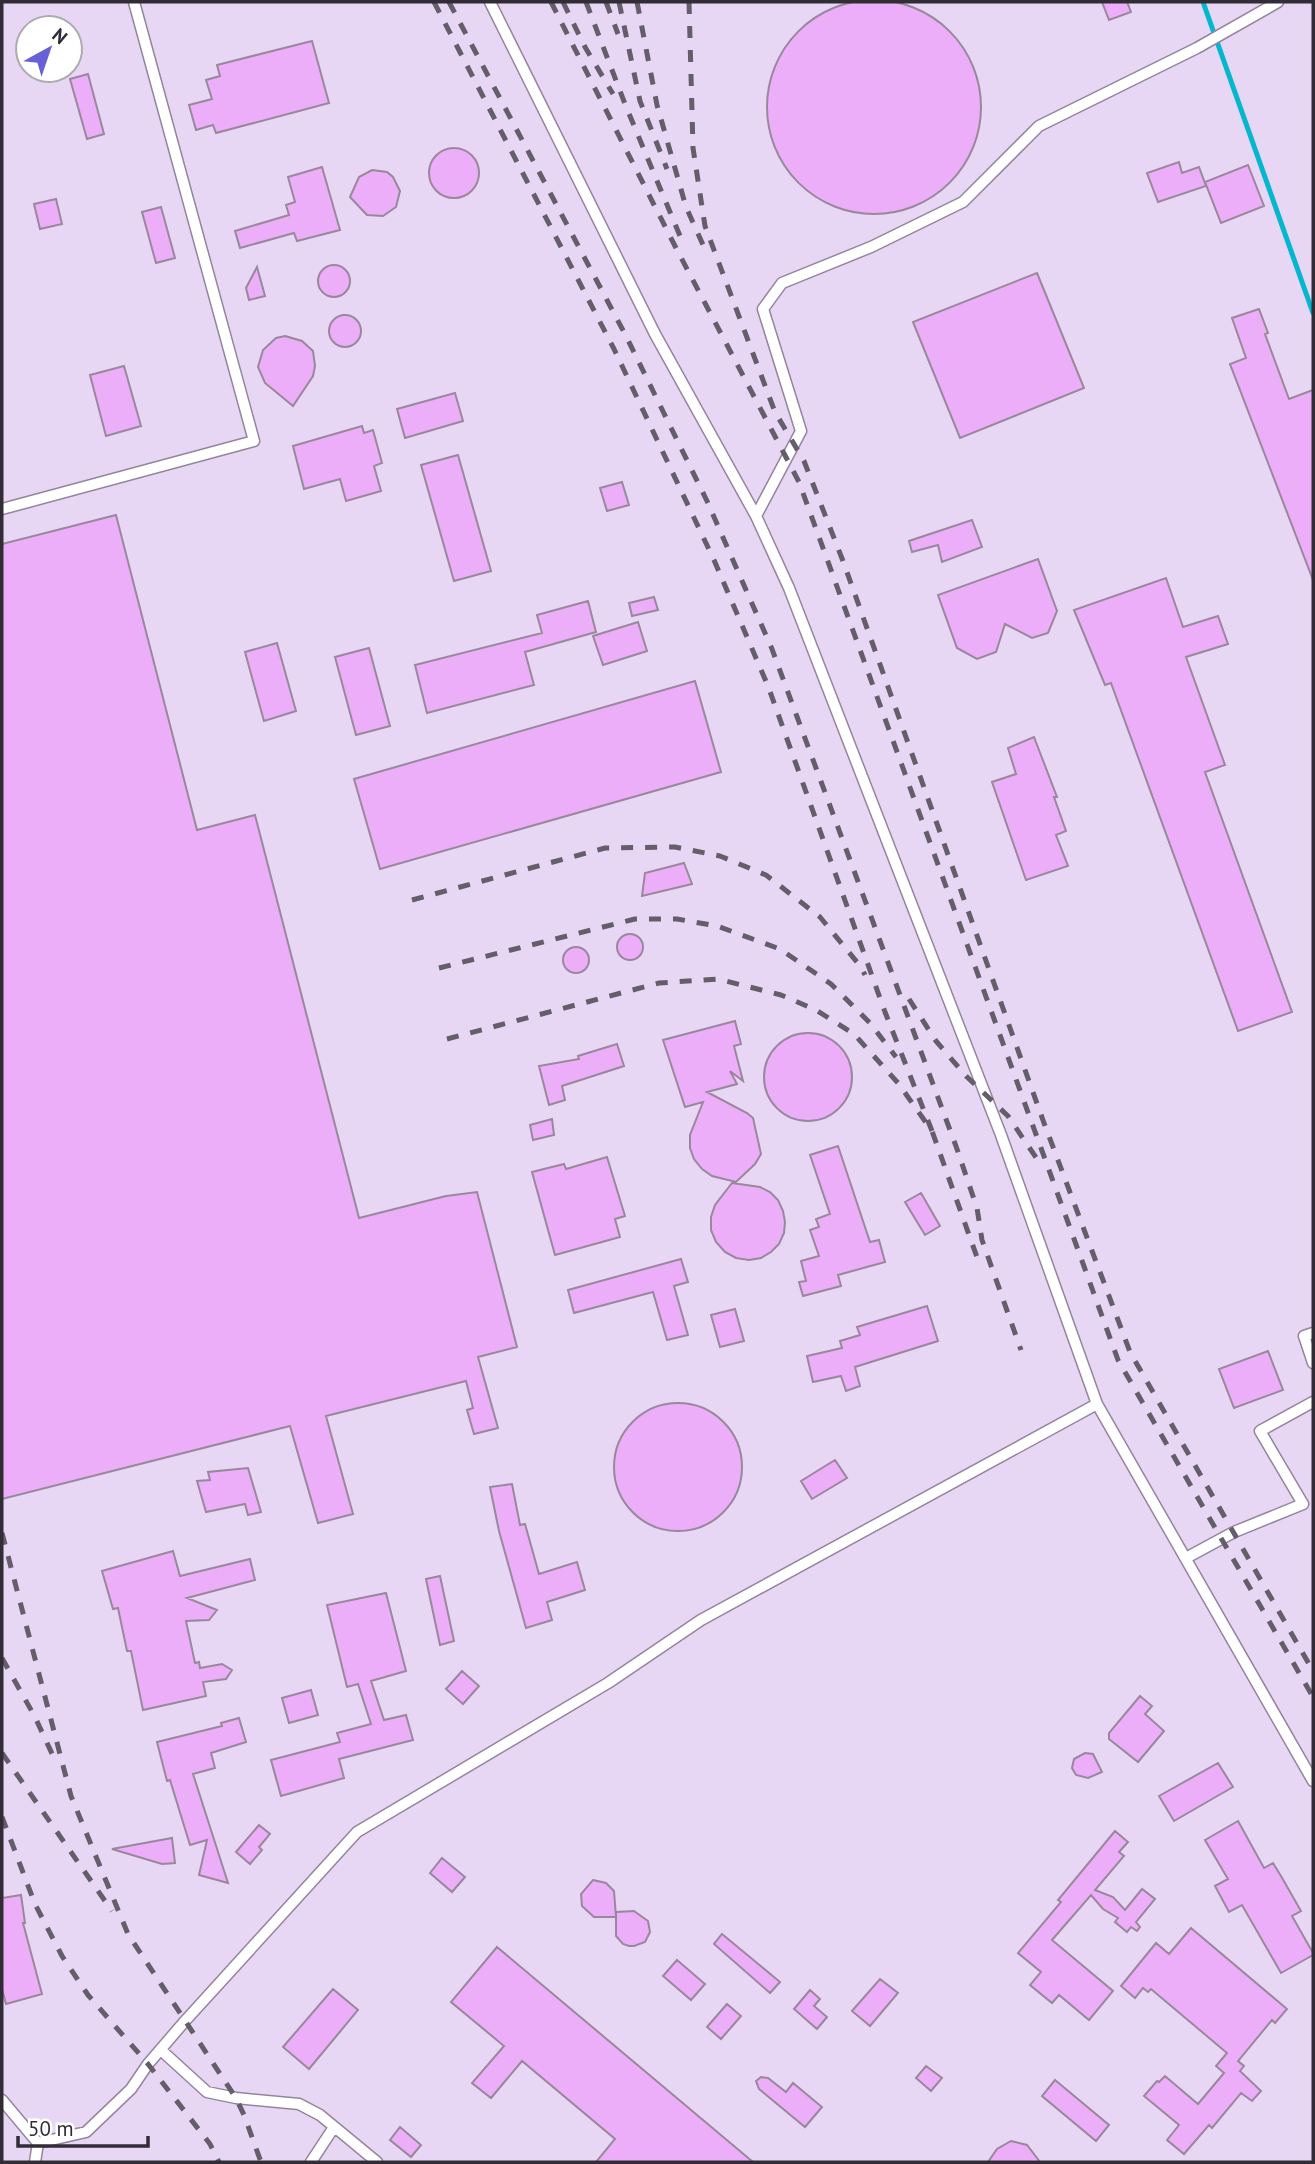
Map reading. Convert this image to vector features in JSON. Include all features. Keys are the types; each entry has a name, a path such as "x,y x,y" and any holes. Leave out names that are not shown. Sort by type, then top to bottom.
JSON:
{"lane":[{"path":"2,509 254,441 134,2"},
{"path":"490,2 655,334 756,516 789,588 986,1094 1097,1404 1313,1781"},
{"path":"756,516 801,431 763,309 782,283 871,247 963,202 1039,125 1206,43 1278,2"},
{"path":"1313,1333 1304,1336 1313,1363"},
{"path":"1186,1559 1234,1532 1303,1504 1260,1431 1313,1402"},
{"path":"38,2143 86,2132 131,2089 148,2064 162,2051 185,2021 357,1832 608,1683 701,1620 1097,1404"},
{"path":"162,2051 207,2092 236,2098 299,2104 320,2115 377,2162"},
{"path":"2,2099 38,2143 35,2162"},
{"path":"310,2162 334,2127"}],"shaded area":[{"path":"2,2 1313,2 1313,2162 2,2162"}],"building":[{"path":"874,0 915,8 950,31 973,66 981,107 973,148 950,183 915,206 874,214 833,206 798,183 775,148 767,107 775,66 798,31 833,8"},
{"path":"1102,2 1127,2 1131,12 1109,20"},
{"path":"312,41 329,103 216,133 213,125 196,130 189,105 212,99 206,80 220,76 217,65"},
{"path":"88,74 104,134 87,139 71,84 84,84 84,75"},
{"path":"454,148 471,156 479,173 471,190 454,198 437,190 429,173 437,156"},
{"path":"1179,162 1182,173 1199,167 1206,186 1158,202 1147,173"},
{"path":"1248,165 1264,206 1221,223 1205,182"},
{"path":"322,167 340,230 297,241 294,233 240,248 235,231 289,215 286,205 295,202 288,177"},
{"path":"372,170 387,172 393,177 400,191 396,207 383,216 367,215 350,197 359,177"},
{"path":"56,199 62,224 40,229 34,204"},
{"path":"161,207 175,258 156,263 142,212"},
{"path":"334,265 345,270 350,281 345,292 334,297 323,292 318,281 323,270"},
{"path":"257,267 265,296 249,300 246,288"},
{"path":"1037,273 1084,388 960,438 913,322"},
{"path":"1259,309 1268,333 1265,334 1289,399 1313,390 1313,580 1230,364 1246,358 1232,318"},
{"path":"345,315 357,319 361,331 357,343 345,347 333,343 329,331 333,319"},
{"path":"285,336 302,341 313,351 315,366 313,376 293,406 265,383 258,367 263,350 276,338"},
{"path":"124,366 141,426 106,436 90,375"},
{"path":"455,393 463,421 405,438 397,409"},
{"path":"362,426 364,433 373,430 382,463 374,466 381,491 346,501 340,479 304,489 293,446"},
{"path":"458,455 491,571 454,581 421,465"},
{"path":"622,482 629,505 607,511 600,488"},
{"path":"116,515 197,830 255,815 359,1218 446,1196 477,1192 517,1347 478,1357 498,1428 474,1434 467,1410 473,1408 466,1381 326,1416 353,1514 318,1523 290,1426 2,1499 2,544"},
{"path":"972,520 982,547 942,562 938,545 912,552 909,541"},
{"path":"1038,559 1057,611 1048,633 1032,638 1005,624 996,652 977,659 957,648 938,595"},
{"path":"1166,578 1183,627 1218,616 1228,644 1186,657 1225,765 1205,772 1292,1012 1238,1031 1111,683 1105,685 1074,610"},
{"path":"654,597 658,610 632,616 629,603"},
{"path":"588,601 596,632 525,652 534,685 427,713 415,665 542,633 537,615"},
{"path":"638,622 647,651 603,665 593,636"},
{"path":"277,643 296,711 264,721 245,652"},
{"path":"369,648 390,726 356,735 335,657"},
{"path":"695,681 721,772 380,869 354,779"},
{"path":"1034,737 1057,797 1054,797 1066,831 1056,835 1068,866 1026,880 992,782 1016,774 1008,748"},
{"path":"684,863 692,884 642,896 645,873"},
{"path":"630,934 639,938 643,947 639,956 630,960 621,956 617,947 621,938"},
{"path":"576,947 585,951 589,960 585,969 576,973 567,969 563,960 567,951"},
{"path":"735,1021 741,1044 734,1046 743,1081 730,1071 737,1084 707,1092 753,1118 761,1154 755,1164 736,1182 712,1176 694,1159 690,1148 690,1135 703,1102 685,1107 663,1040"},
{"path":"808,1033 833,1040 845,1052 852,1077 845,1102 833,1114 808,1121 783,1114 771,1102 764,1077 771,1052 783,1040"},
{"path":"617,1044 624,1066 562,1086 565,1100 549,1105 539,1066 579,1059 578,1056"},
{"path":"552,1119 554,1135 533,1140 530,1125"},
{"path":"838,1146 870,1242 879,1240 885,1262 838,1275 841,1286 803,1296 799,1282 806,1281 801,1261 819,1256 810,1230 819,1227 816,1219 830,1214 810,1155"},
{"path":"607,1157 625,1216 615,1219 620,1237 555,1255 532,1172 564,1164 566,1169"},
{"path":"732,1183 760,1187 770,1192 783,1211 784,1233 779,1244 761,1258 736,1258 725,1252 716,1242 711,1230 715,1205"},
{"path":"921,1193 940,1226 925,1235 905,1202"},
{"path":"681,1259 688,1282 674,1286 688,1335 667,1340 653,1292 574,1313 568,1290"},
{"path":"927,1306 938,1341 855,1367 860,1386 846,1391 841,1376 813,1382 807,1356 842,1348 840,1341 860,1335 857,1327"},
{"path":"735,1309 744,1341 720,1347 711,1315"},
{"path":"1268,1351 1283,1390 1234,1408 1219,1369"},
{"path":"678,1403 703,1408 724,1421 737,1442 742,1467 737,1492 724,1513 703,1526 678,1531 653,1526 632,1513 619,1492 614,1467 619,1442 632,1421 653,1408"},
{"path":"835,1460 847,1478 812,1499 801,1481"},
{"path":"248,1468 261,1512 248,1515 245,1504 206,1512 197,1481 210,1480 208,1472"},
{"path":"512,1484 520,1525 525,1524 539,1574 577,1562 585,1590 547,1602 552,1620 526,1628 499,1531 490,1487"},
{"path":"173,1551 180,1576 250,1559 255,1580 187,1598 217,1610 209,1620 186,1621 195,1663 199,1662 200,1668 222,1664 232,1670 226,1679 203,1682 206,1696 143,1710 131,1651 127,1651 118,1608 113,1609 102,1571"},
{"path":"440,1576 454,1641 440,1645 426,1579"},
{"path":"386,1593 406,1671 371,1681 384,1720 406,1715 413,1740 339,1759 344,1778 281,1796 271,1760 340,1742 337,1733 371,1724 358,1684 347,1687 327,1605"},
{"path":"462,1671 479,1686 463,1704 446,1689"},
{"path":"311,1690 318,1715 289,1723 282,1698"},
{"path":"1140,1696 1152,1706 1145,1714 1164,1731 1138,1762 1109,1739 1109,1733"},
{"path":"239,1718 246,1742 211,1753 215,1768 193,1774 228,1883 199,1875 207,1840 190,1845 170,1780 167,1781 157,1742 222,1726 221,1723"},
{"path":"1085,1753 1093,1754 1102,1772 1088,1778 1076,1775 1072,1768 1074,1759"},
{"path":"1218,1763 1233,1787 1174,1821 1159,1796"},
{"path":"1238,1821 1264,1868 1273,1863 1301,1911 1292,1916 1313,1953 1281,1973 1242,1905 1229,1912 1215,1886 1228,1879 1205,1840"},
{"path":"259,1825 270,1834 259,1847 262,1850 250,1864 236,1852"},
{"path":"1115,1831 1128,1842 1119,1852 1124,1856 1095,1890 1113,1897 1125,1910 1142,1889 1155,1899 1136,1922 1140,1927 1137,1931 1131,1927 1127,1932 1115,1922 1118,1918 1103,1909 1091,1895 1052,1940 1113,1991 1089,2020 1059,1995 1052,2003 1030,1985 1041,1972 1018,1953"},
{"path":"172,1838 175,1863 162,1864 112,1849"},
{"path":"442,1858 465,1877 452,1892 430,1873"},
{"path":"593,1880 606,1883 614,1891 616,1917 594,1917 582,1906 581,1894"},
{"path":"21,1895 23,1923 42,1994 6,2004 2,1989 2,1898"},
{"path":"634,1911 648,1921 650,1932 645,1942 629,1946 616,1936 616,1912"},
{"path":"1191,1928 1287,2009 1275,2023 1272,2020 1238,2061 1244,2066 1240,2071 1261,2091 1252,2101 1241,2093 1212,2128 1209,2125 1184,2154 1167,2140 1179,2125 1144,2096 1165,2076 1198,2104 1224,2073 1216,2066 1227,2053 1151,1989 1148,1992 1143,1988 1135,1998 1121,1986 1156,1943 1169,1954"},
{"path":"722,1934 780,1982 770,1993 714,1944"},
{"path":"497,1947 753,2162 596,2162 615,2139 522,2061 491,2098 472,2083 504,2046 451,2002"},
{"path":"677,1960 705,1984 691,2000 663,1976"},
{"path":"880,1979 898,1993 870,2026 852,2011"},
{"path":"333,1989 358,2010 309,2069 283,2047"},
{"path":"810,1990 820,1999 814,2006 827,2017 817,2029 794,2009"},
{"path":"727,2004 741,2016 721,2039 707,2027"},
{"path":"926,2066 942,2078 931,2091 916,2078"},
{"path":"761,2077 768,2078 786,2092 793,2083 822,2107 805,2127 759,2089 756,2081"},
{"path":"1055,2080 1109,2125 1096,2141 1042,2096"},
{"path":"400,2127 421,2145 411,2157 390,2140"},
{"path":"1011,2141 1027,2145 1040,2162 988,2162 997,2149"}],"waterway":[{"path":"1203,2 1313,313"}],"railway":[{"path":"434,2 614,349 714,560 768,686 885,1012 932,1131"},
{"path":"449,2 626,336 707,501 772,649 957,1149 977,1208 982,1240 1021,1350"},
{"path":"551,2 799,482 1118,1360 1313,1697"},
{"path":"563,2 585,47 613,94"},
{"path":"586,2 680,236"},
{"path":"606,2 618,34"},
{"path":"619,2 640,101 667,169"},
{"path":"637,2 657,105 686,207 704,247"},
{"path":"689,2 693,148 705,226 775,412 804,461 843,561 1044,1123 1130,1352 1313,1671"},
{"path":"412,900 605,848 675,847 720,856 766,875 820,917 865,975"},
{"path":"439,968 635,919 677,919 717,926 780,949 831,984 870,1023 896,1057"},
{"path":"447,1039 659,983 718,979 781,995 816,1010 854,1034 898,1083 932,1131 978,1260"},
{"path":"909,999 936,1041 966,1076 1008,1116 1039,1162"},
{"path":"2,1533 71,1796 128,1934 236,2098 261,2162"},
{"path":"2,1658 54,1758"},
{"path":"2,1753 112,1911"},
{"path":"2,1817 35,1904 62,1956 88,1995 148,2064 210,2144 219,2162"}]}
